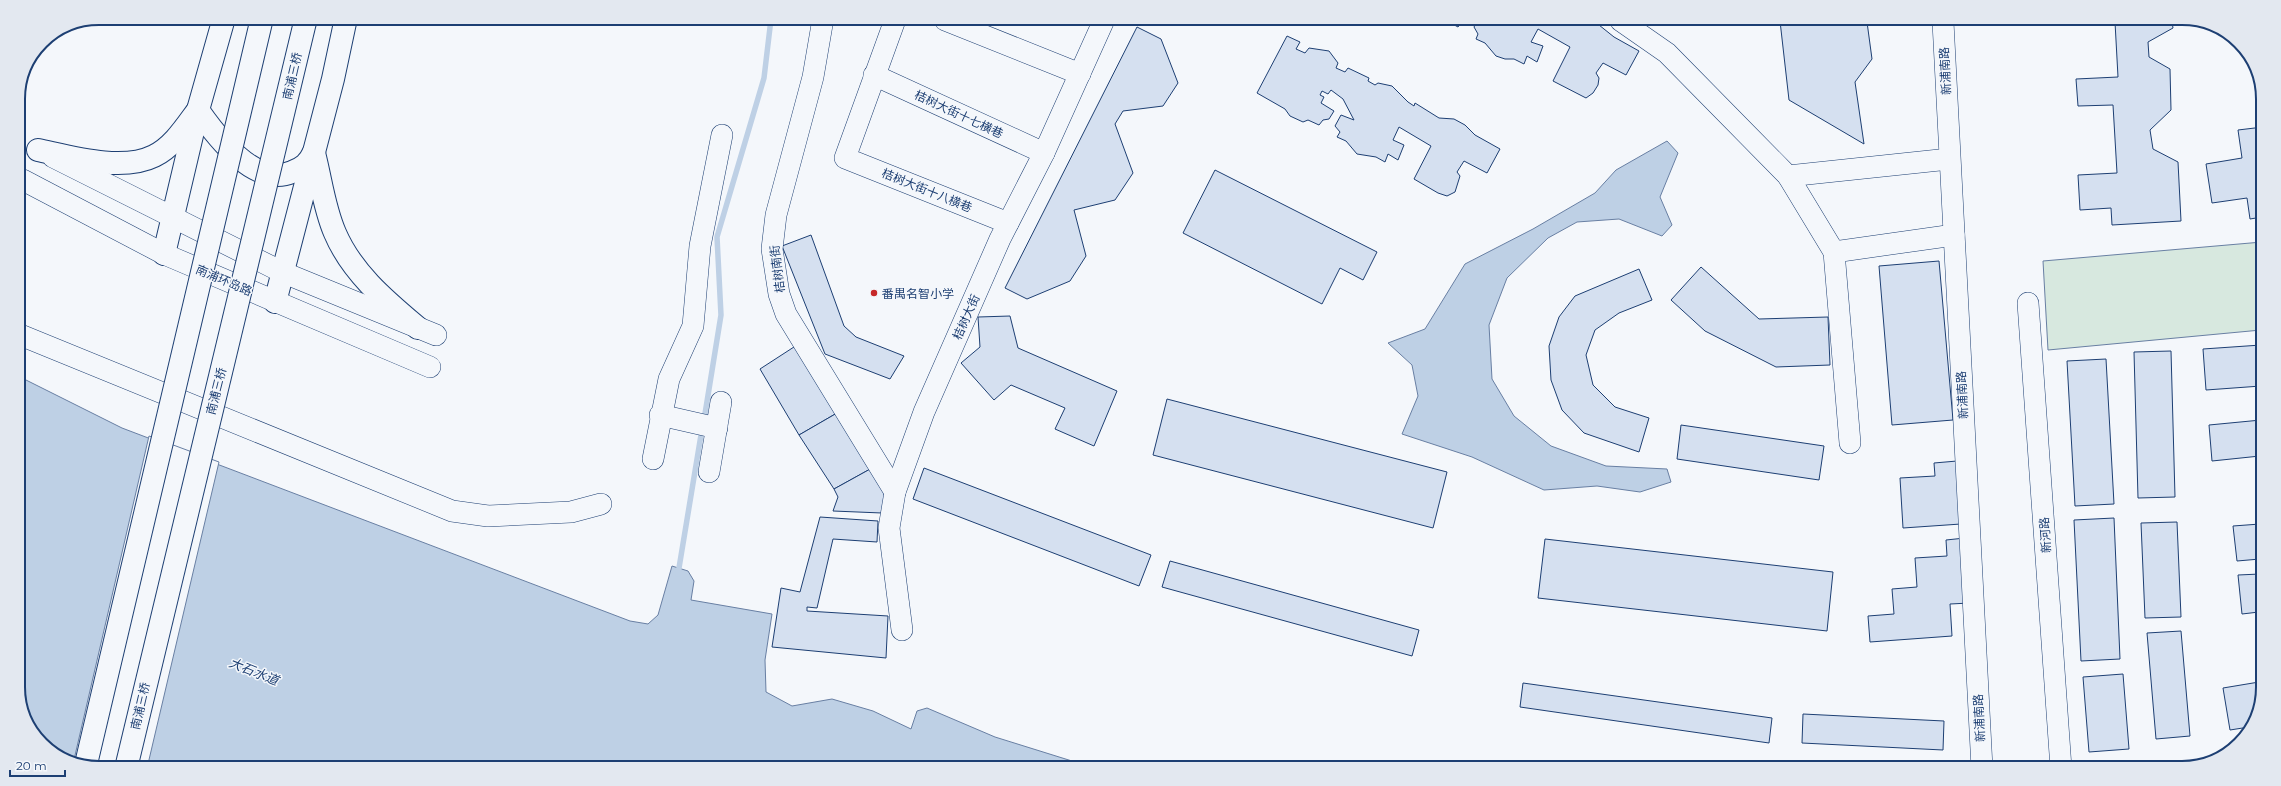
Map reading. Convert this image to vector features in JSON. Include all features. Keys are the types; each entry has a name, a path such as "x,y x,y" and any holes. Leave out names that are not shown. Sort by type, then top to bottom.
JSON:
{"main road":[{"path":"164,254 198,110 222,25"},
{"path":"87,760 260,25"},
{"name":"南浦三桥","path":"128,761 304,25"},
{"path":"275,302 333,79 345,25"},
{"path":"38,150 104,162 134,162 154,156 177,138 198,110"},
{"path":"198,110 217,137 242,160 256,169 273,174 288,174 310,162 314,152"},
{"path":"314,152 326,207 334,232 344,251 375,291 427,332"}],"street":[{"name":"桔树南街","path":"823,25 813,77 776,215 772,249 779,294 786,314 895,492"},
{"path":"874,75 893,25"},
{"path":"958,25 1080,74"},
{"name":"桔树大街","path":"902,630 889,528 895,492 924,412 1008,223 1044,154 1102,25"},
{"path":"1627,25 1667,53 1788,176 1834,252 1850,443"},
{"name":"新浦南路","path":"1943,25 1982,761"},
{"name":"桔树大街十七横巷","path":"874,75 1044,154"},
{"name":"桔树大街十八横巷","path":"874,75 845,158 1008,223"},
{"path":"653,459 660,415 669,379 693,326 700,246 722,135"},
{"path":"38,150 173,219 282,272 427,332"},
{"path":"1788,176 1949,159"},
{"name":"南浦环岛路","path":"25,181 164,254 430,367"},
{"path":"1834,252 1954,235"},
{"name":"新河路","path":"2028,303 2061,761"},
{"path":"25,337 452,511 488,516 571,512 601,504"},
{"path":"709,472 721,402"},
{"path":"660,415 717,428"}],"shaded area":[{"path":"2256,243 2256,330 2048,350 2043,261"}],"water":[{"path":"1667,141 1678,153 1660,197 1672,225 1662,236 1619,219 1577,222 1548,238 1507,278 1489,325 1492,379 1514,416 1551,446 1606,466 1667,469 1671,482 1640,492 1597,486 1544,490 1472,457 1402,434 1418,396 1412,365 1388,343 1425,329 1465,264 1533,229 1595,193 1616,170"},
{"name":"大石水道","path":"25,380 122,428 630,621 648,624 658,615 672,566 688,571 694,581 691,600 772,614 765,660 766,692 792,706 832,699 873,711 911,729 917,711 927,708 995,737 1072,761 99,761 84,760 75,757 54,746 40,732 33,720 26,702"}],"pier":[{"path":"149,436 219,462 149,761 99,761 84,760 75,757"}],"building":[{"path":"1475,25 1599,25 1614,37 1639,51 1626,75 1603,63 1596,73 1599,78 1598,85 1593,93 1586,98 1553,81 1570,47 1538,29 1531,42 1543,46 1537,62 1527,56 1524,64 1514,59 1505,59 1496,56 1485,43 1476,39 1478,34 1474,27"},
{"path":"1780,25 1867,25 1872,59 1855,82 1864,144 1789,100"},
{"path":"2115,25 2172,25 2173,28 2148,42 2149,57 2170,69 2171,110 2150,130 2153,149 2178,162 2181,221 2112,225 2111,208 2080,210 2078,175 2117,173 2113,105 2078,106 2076,79 2118,77"},
{"path":"1137,27 1161,39 1178,83 1163,106 1123,111 1115,124 1133,173 1115,200 1074,210 1086,256 1070,281 1027,299 1005,288"},
{"path":"1287,36 1300,42 1296,49 1305,53 1309,48 1329,51 1338,63 1336,68 1345,72 1348,68 1369,78 1368,81 1375,85 1378,83 1392,86 1414,106 1415,103 1439,118 1454,119 1465,125 1475,135 1500,149 1487,173 1464,161 1457,172 1460,176 1455,192 1447,196 1438,193 1414,179 1431,146 1399,127 1393,140 1404,145 1398,160 1388,154 1385,162 1376,157 1357,154 1346,141 1337,137 1340,132 1335,126 1341,115 1354,120 1343,99 1331,90 1328,94 1322,91 1320,95 1324,97 1321,103 1334,111 1329,119 1323,120 1319,125 1308,120 1303,122 1290,116 1285,109 1257,93"},
{"path":"2256,128 2256,218 2250,219 2247,198 2212,203 2206,164 2242,158 2238,130"},
{"path":"1215,170 1377,252 1363,280 1340,268 1322,304 1183,233"},
{"path":"811,235 844,326 856,337 904,356 890,379 825,354 782,246"},
{"path":"1939,261 1953,420 1892,425 1879,266"},
{"path":"1701,267 1759,319 1828,317 1830,365 1776,367 1705,331 1671,300"},
{"path":"1639,269 1652,300 1619,313 1595,330 1586,355 1593,385 1615,407 1649,418 1639,452 1584,433 1562,410 1551,380 1549,346 1559,317 1575,296"},
{"path":"1010,316 1018,348 1117,391 1094,446 1055,429 1065,408 1011,385 994,400 961,363 980,347 978,317"},
{"path":"797,345 837,413 799,435 760,369"},
{"path":"2256,345 2256,386 2206,390 2203,349"},
{"path":"2171,351 2175,497 2138,498 2134,352"},
{"path":"2106,359 2114,504 2075,506 2067,361"},
{"path":"1167,399 1447,472 1433,528 1153,455"},
{"path":"837,413 872,468 834,489 799,435"},
{"path":"2256,420 2256,456 2212,461 2209,425"},
{"path":"1681,425 1824,446 1819,480 1677,459"},
{"path":"1957,461 1961,524 1903,528 1900,478 1935,476 1934,463"},
{"path":"872,468 889,496 882,513 833,511 838,497 834,489"},
{"path":"924,468 1151,555 1139,586 913,499"},
{"path":"820,517 878,521 877,542 833,539 817,608 807,607 807,611 888,616 886,658 772,647 781,588 800,592"},
{"path":"2114,518 2120,659 2081,661 2074,520"},
{"path":"2177,522 2181,617 2145,618 2141,523"},
{"path":"2256,524 2256,559 2237,561 2233,526"},
{"path":"1965,538 1970,603 1950,604 1952,636 1870,642 1868,616 1894,614 1892,589 1917,587 1915,558 1947,556 1946,540"},
{"path":"1545,539 1833,572 1827,631 1538,598"},
{"path":"1170,561 1419,630 1412,656 1162,587"},
{"path":"2256,574 2256,612 2242,614 2238,575"},
{"path":"2181,631 2190,736 2156,739 2147,633"},
{"path":"2123,674 2129,749 2089,752 2083,677"},
{"path":"2256,682 2255,702 2244,728 2230,730 2223,688"},
{"path":"1523,683 1772,718 1769,743 1520,707"},
{"path":"1803,714 1944,721 1943,750 1802,743"}],"waterway":[{"path":"704,420 721,315 717,237 764,78 770,25"},
{"path":"678,574 702,429"}],"place":[{"name":"番禺名智小学","path":"874,293"}]}
